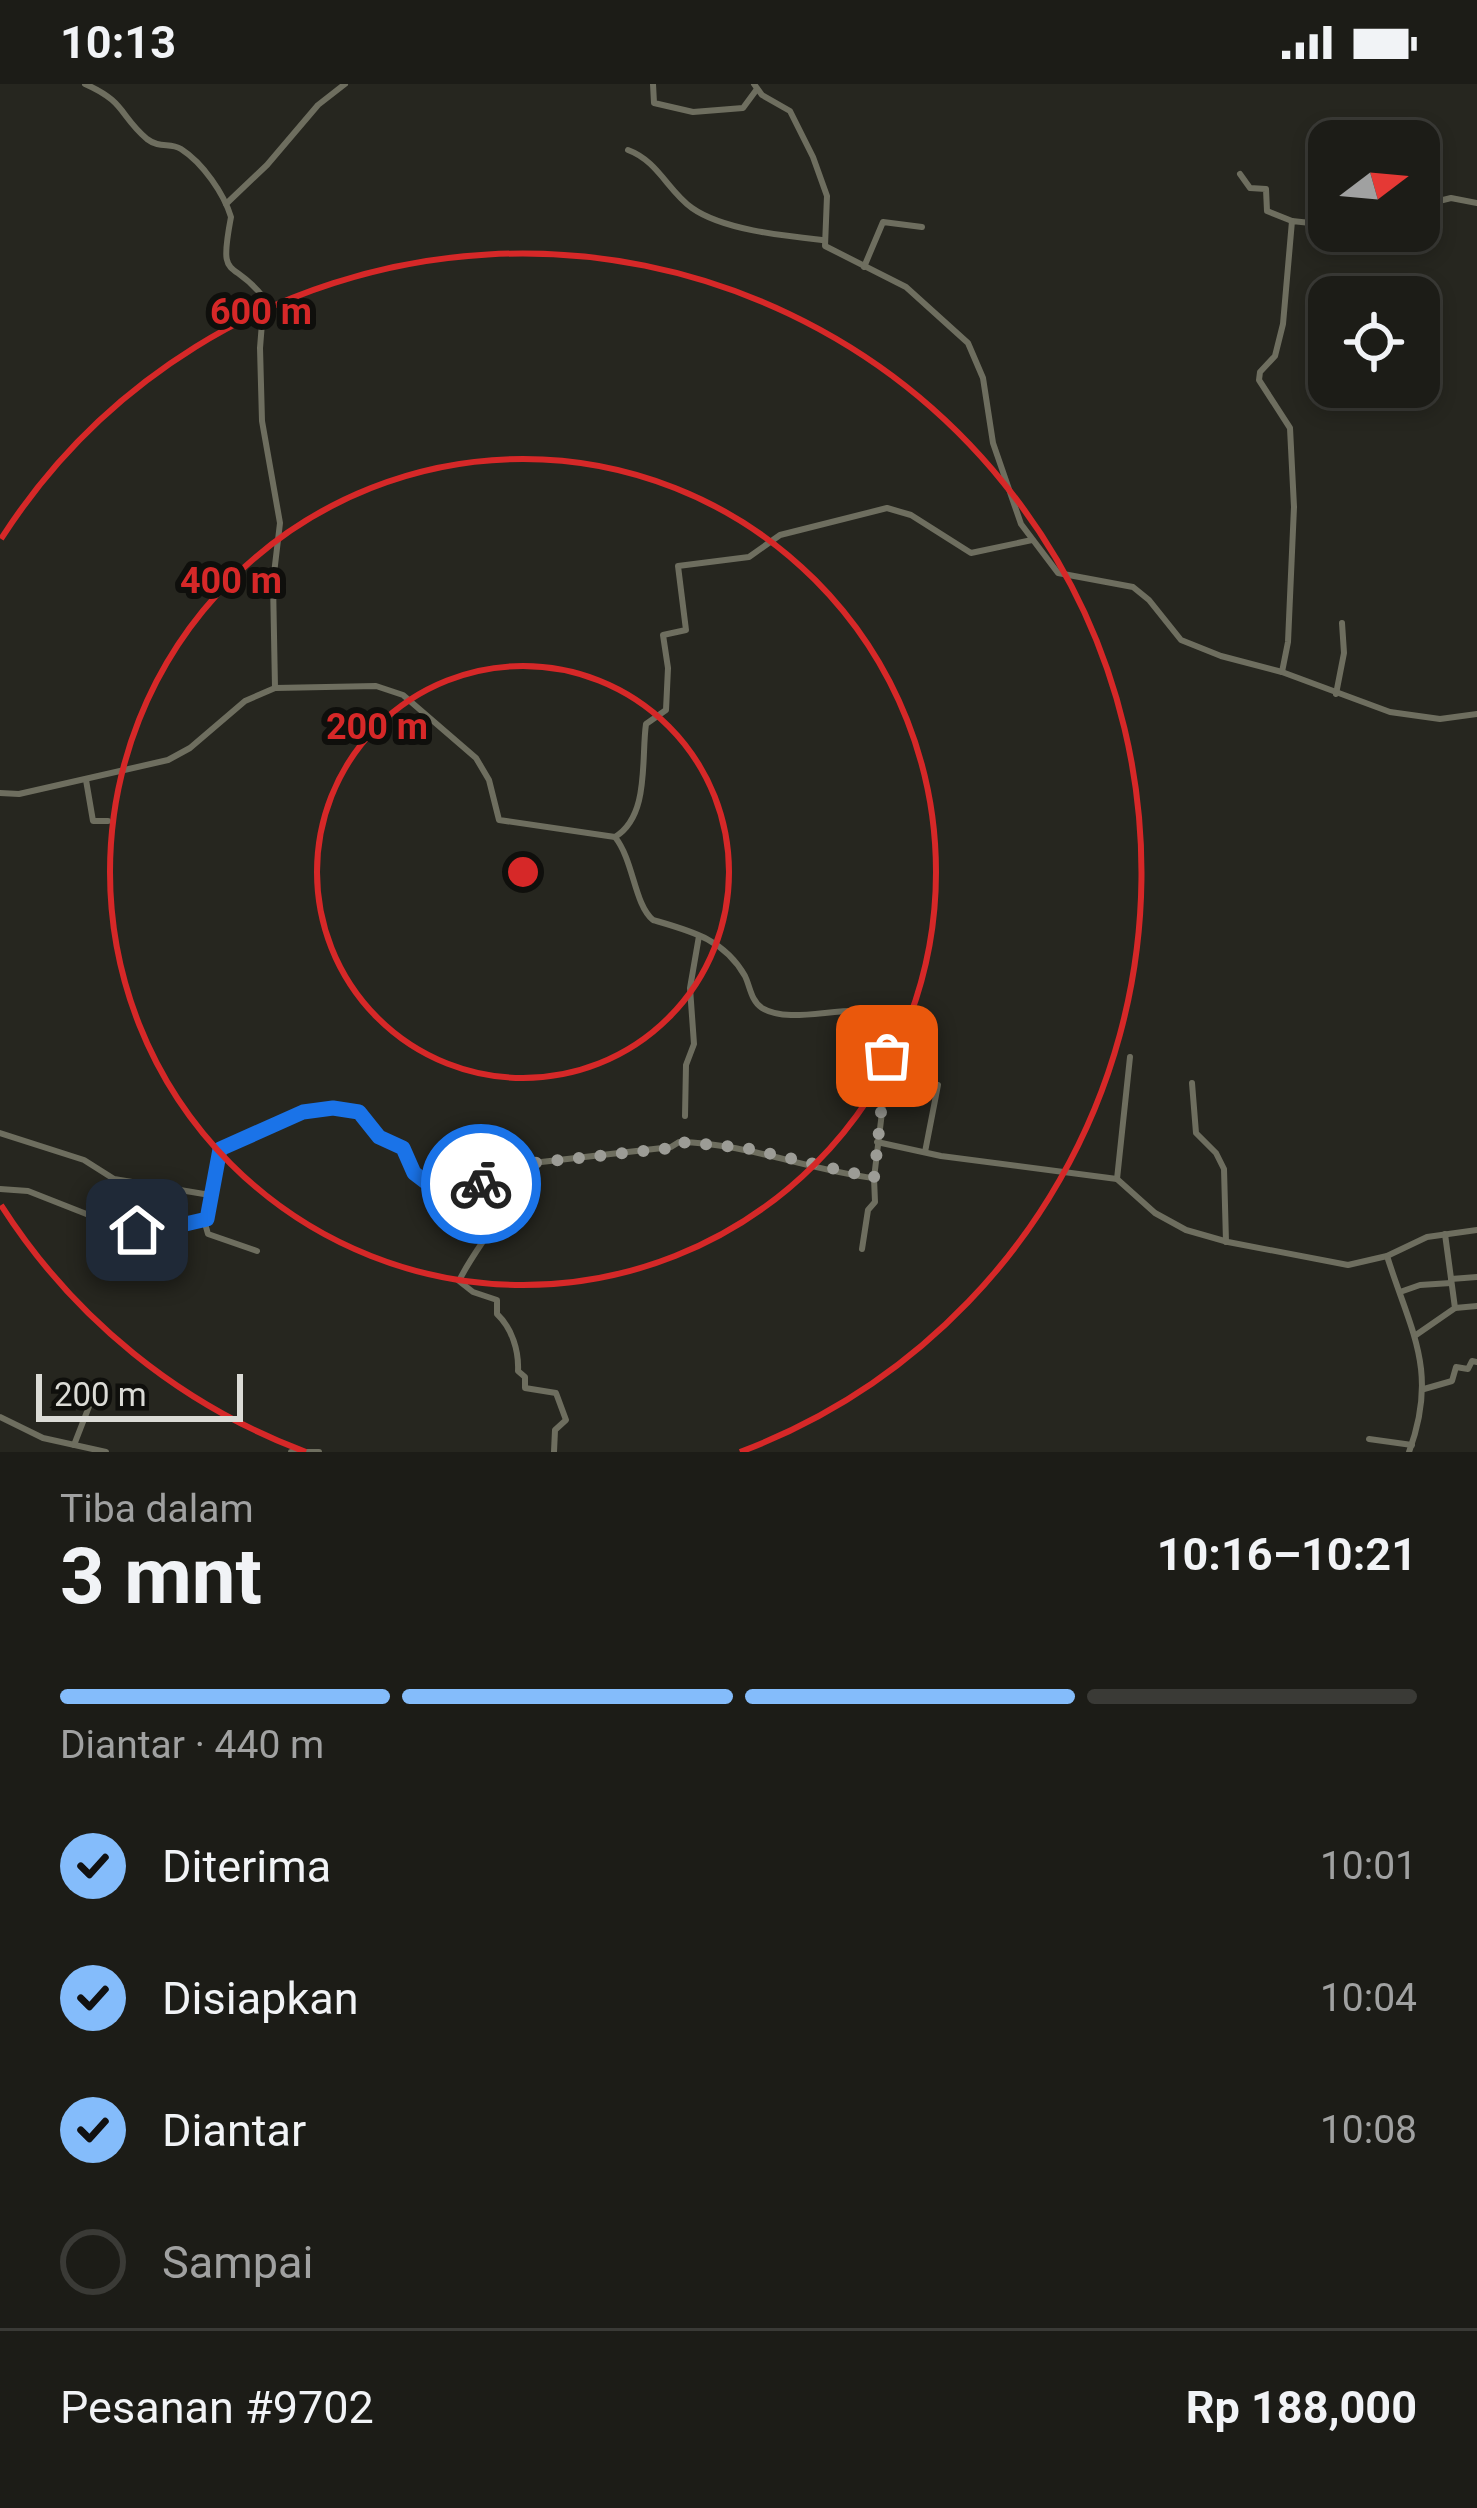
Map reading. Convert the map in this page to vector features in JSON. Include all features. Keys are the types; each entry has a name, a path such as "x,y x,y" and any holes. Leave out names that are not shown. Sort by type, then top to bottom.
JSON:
{"street":[{"path":"85,84 118,102 135,128 154,144 183,150 212,181 231,217 224,254 236,274 262,293 266,310 260,348 262,421 280,524 273,583 275,688"},
{"path":"226,204 268,165 318,106 345,84"},
{"path":"653,84 654,104 693,112 743,108 756,86 790,111 827,196 823,240 830,250 906,287 935,309 976,355 993,442 1021,524 1058,573 1133,587 1181,640 1196,648 1424,718 1477,714"},
{"path":"628,150 647,159 686,203 713,218 781,236 823,240"},
{"path":"1240,173 1250,188 1266,189 1267,211 1308,223"},
{"path":"1440,201 1477,203"},
{"path":"1282,672 1288,642 1294,507 1290,428 1259,380 1260,372 1275,356 1280,336 1288,297 1292,221"},
{"path":"864,267 883,222 922,227"},
{"path":"0,793 19,794 168,760 190,748 245,701 275,688 376,686 403,695 476,758 499,820 615,837 625,831 638,800 646,724 666,710 668,668 663,635 686,630 679,566 748,557 780,535 887,508 911,515 971,553 1032,540"},
{"path":"1336,694 1344,653 1342,623"},
{"path":"86,780 93,821 108,821"},
{"path":"615,837 633,868 645,913 652,920 717,941 729,952 756,1003 767,1010 886,1016 892,1030 877,1142 875,1202 868,1210 862,1249"},
{"path":"685,1116 686,1065 694,1045 689,988 699,936"},
{"path":"887,1056 928,1071"},
{"path":"1117,1179 1130,1058"},
{"path":"849,1068 884,1074"},
{"path":"1192,1083 1196,1132 1222,1161 1226,1175 1226,1242"},
{"path":"925,1153 938,1085"},
{"path":"0,1189 28,1191 147,1232 204,1220 210,1213 220,1149 303,1112 333,1108 359,1112 379,1137 403,1148 417,1176 440,1192 472,1194 486,1175 513,1174"},
{"path":"0,1133 89,1162 115,1179 210,1193"},
{"path":"554,1452 555,1430 566,1420 556,1393 525,1388 518,1353 497,1314 497,1300 459,1281 471,1254 503,1211 513,1174 524,1164 690,1142 746,1148 874,1178"},
{"path":"877,1142 1117,1179 1169,1222 1226,1242 1348,1265 1387,1256 1427,1237 1477,1230"},
{"path":"204,1220 208,1234 257,1251"},
{"path":"1445,1234 1455,1308"},
{"path":"1369,1439 1410,1449 1424,1389 1414,1336 1387,1256"},
{"path":"1400,1292 1477,1277"},
{"path":"1414,1336 1455,1308 1477,1306"},
{"path":"1424,1389 1452,1381 1456,1367 1468,1369 1472,1361 1477,1362"},
{"path":"74,1445 97,1387"},
{"path":"0,1417 43,1438 106,1452"},
{"path":"291,1452 319,1452"}],"way so far":[{"path":"481,1184 486,1175 515,1174 524,1164 671,1148 680,1142 746,1148 874,1178 887,1056"}],"route":[{"path":"137,1230 151,1232 207,1219 220,1149 309,1110 356,1110 379,1137 403,1148 417,1176 440,1192 472,1194 481,1184"}]}
